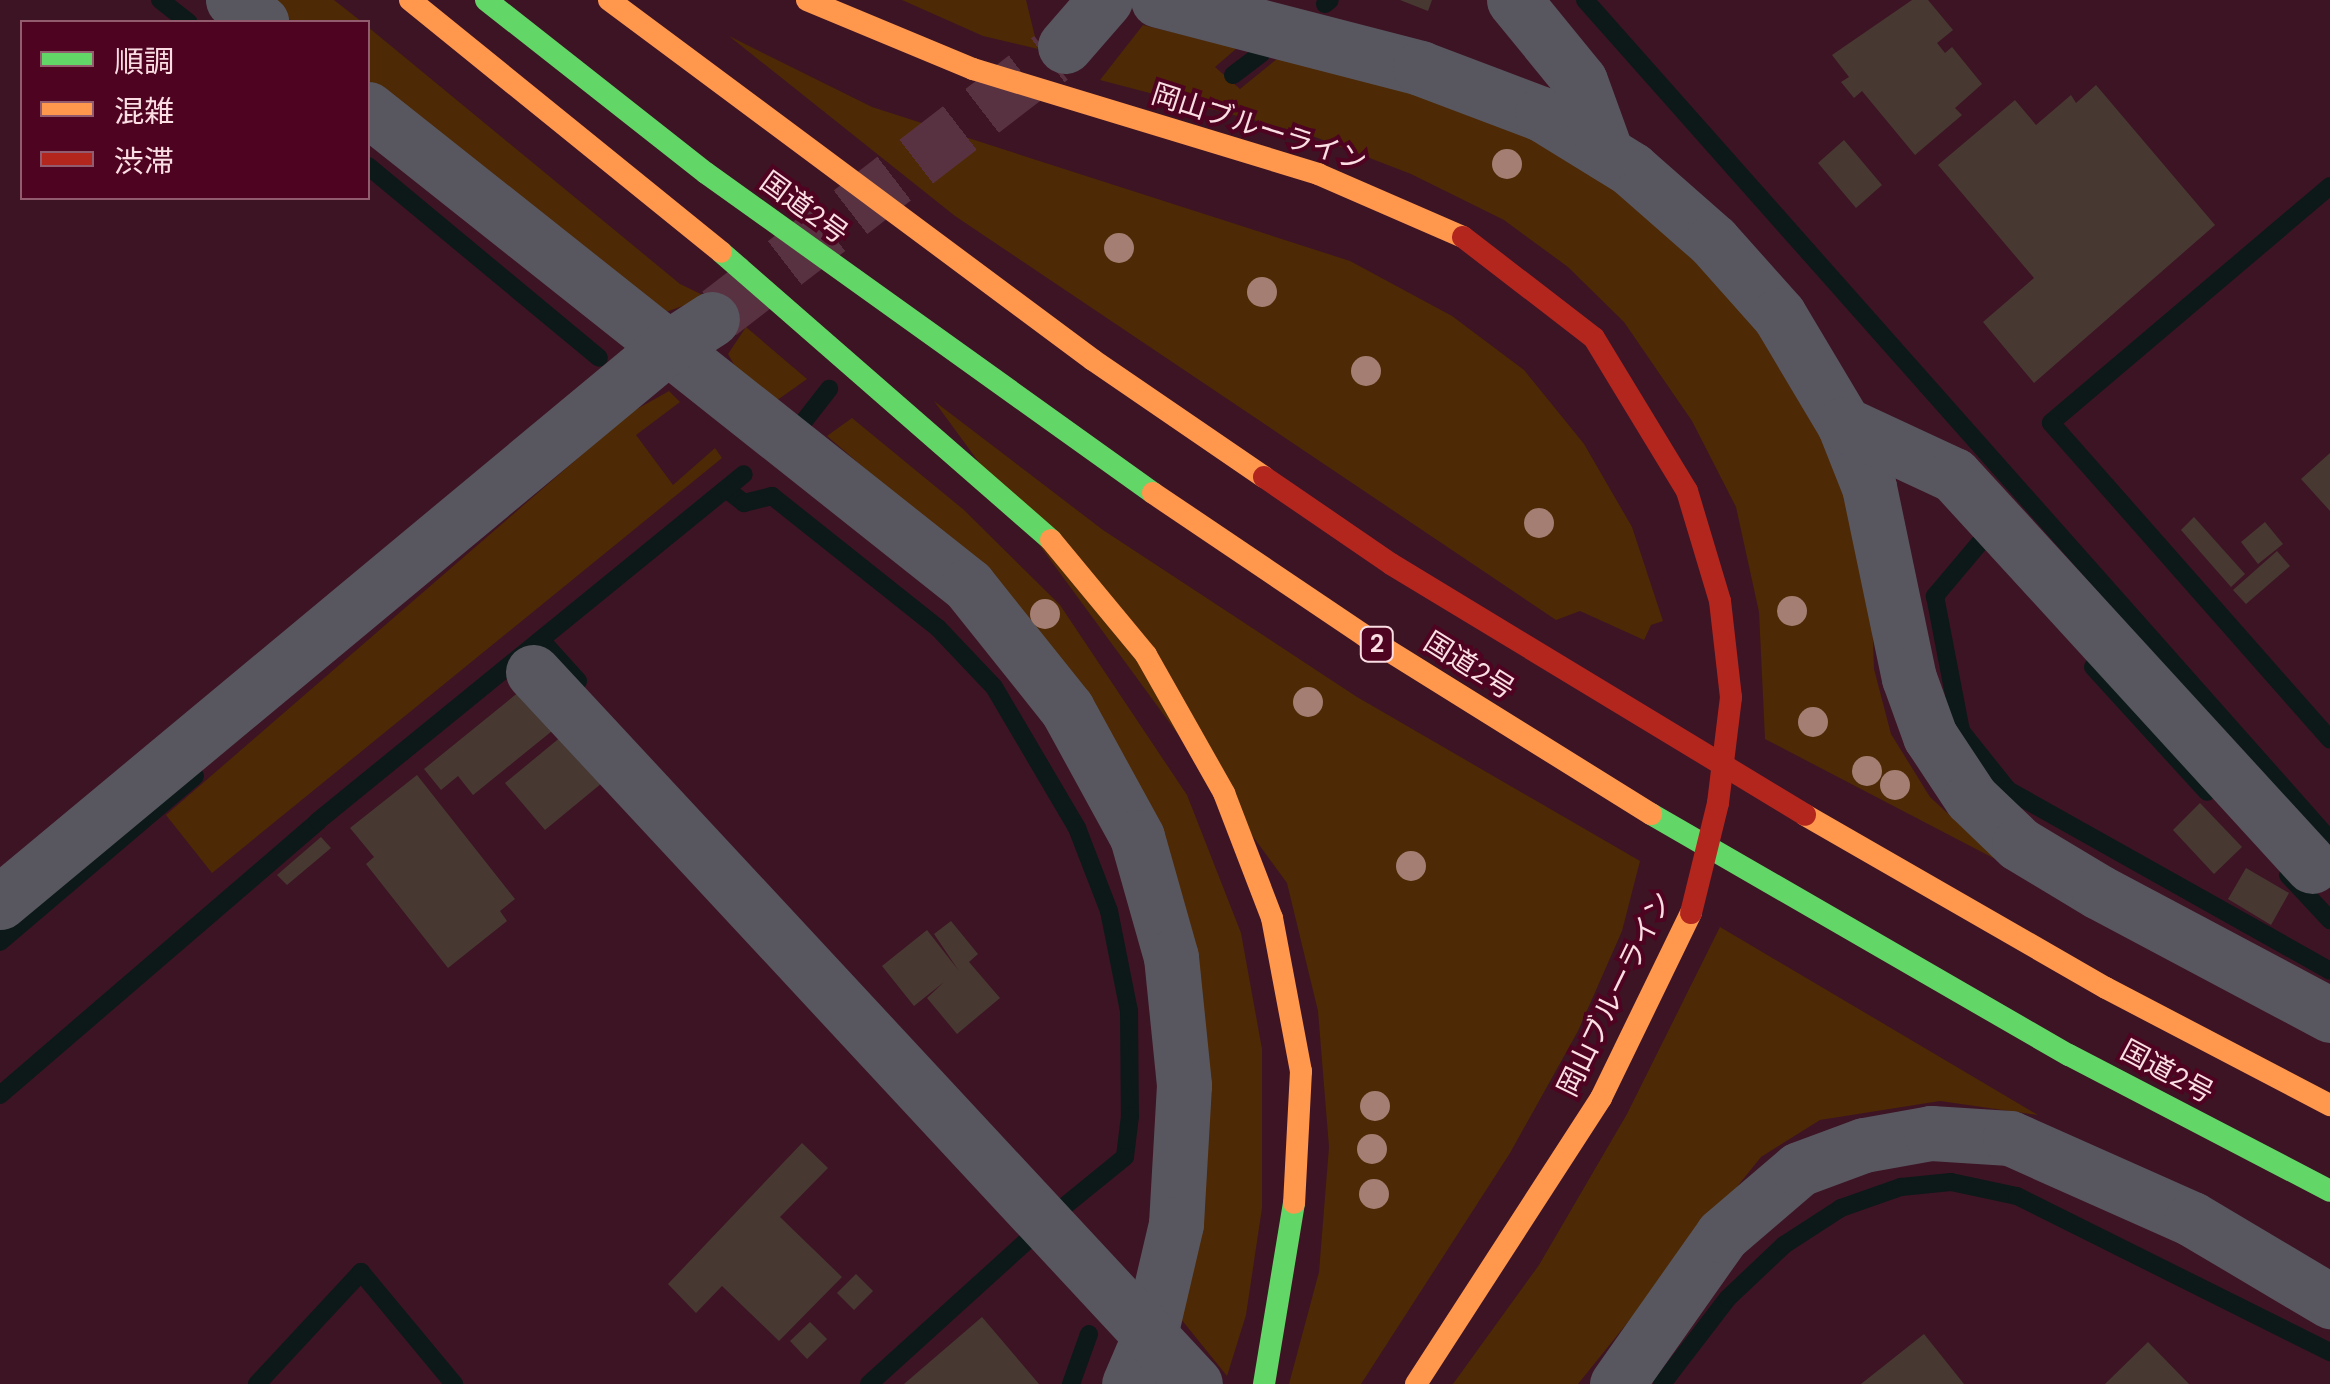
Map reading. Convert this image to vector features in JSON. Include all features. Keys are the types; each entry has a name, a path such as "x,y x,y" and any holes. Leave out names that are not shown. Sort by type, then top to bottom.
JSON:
{"main road":[{"path":"410,0 711,244 1042,529 1146,655 1224,793 1272,918 1301,1071 1294,1230 1264,1384"},
{"name":"国道2号","path":"486,0 706,174 1055,426 1365,636 1746,873 2069,1054 2330,1191"},
{"name":"国道2号","path":"609,0 1093,360 1391,564 1810,818 2106,988 2330,1104"},
{"name":"岡山ブルーライン","path":"807,0 973,70 1318,174 1468,239 1594,338 1687,492 1720,601 1730,697 1718,803 1691,913 1601,1098 1416,1384"}],"street":[{"path":"233,0 258,20"},
{"path":"1065,46 1105,0"},
{"path":"1158,0 1420,68 1542,114 1606,153 1714,241 1779,315 1844,424 1873,504 1909,678 1930,736 1971,798 2019,844 2099,892 2330,1015"},
{"path":"1514,0 1580,81 1606,153"},
{"path":"370,111 664,350 968,585 1066,708 1137,837 1171,957 1184,1085 1176,1224 1140,1360"},
{"path":"0,902 664,350 712,319"},
{"path":"1844,424 1954,476 2312,866"},
{"path":"532,672 1140,1360 1194,1384"},
{"path":"1617,1384 1722,1236 1799,1168 1864,1146 1932,1134 2010,1138 2192,1219 2330,1301"}],"shaded area":[{"path":"265,0 334,0 359,20 290,20"},
{"path":"902,0 1026,0 1038,49 983,36"},
{"path":"1143,25 1237,48 1215,67 1240,89 1278,58 1462,104 1556,146 1632,197 1769,337 1854,502 1871,590 1874,669 1891,734 1930,797 1999,861 1765,739 1759,612 1736,507 1692,421 1624,322 1568,267 1504,220 1411,174 1310,135 1100,80"},
{"path":"370,29 680,284 707,297 666,312 370,82"},
{"path":"729,36 872,107 1350,261 1452,316 1524,370 1584,444 1632,527 1663,621 1651,625 1644,640 1580,611 1556,620 955,216"},
{"path":"746,327 807,379 776,401 737,370 728,354"},
{"path":"669,391 680,402 636,435 673,485 715,448 722,458 212,873 166,815 630,413"},
{"path":"934,401 1103,530 1357,697 1640,861 1622,931 1578,1031 1510,1153 1361,1384 1289,1384 1319,1272 1329,1147 1318,1011 1287,883"},
{"path":"852,418 964,510 1060,605 1187,795 1241,933 1262,1049 1262,1208 1246,1315 1227,1376 1181,1319 1202,1014 992,578 827,436"},
{"path":"1720,927 2038,1115 1940,1101 1820,1120 1761,1157 1578,1384 1453,1384 1539,1265 1627,1114"}],"building":[{"path":"1400,0 1432,0 1428,11"},
{"path":"1912,0 1928,0 1953,30 1937,43 1945,53 1952,47 1982,84 1955,108 1962,115 1915,155 1862,91 1854,98 1841,82 1849,77 1832,55"},
{"path":"2096,85 2215,225 2034,383 1983,322 2034,278 1938,165 2015,100 2036,125 2071,95 2076,103"},
{"path":"1844,140 1882,185 1856,208 1818,163"},
{"path":"2330,453 2330,511 2301,479"},
{"path":"2194,517 2245,574 2231,587 2181,530"},
{"path":"2265,522 2283,544 2258,564 2241,542"},
{"path":"2277,551 2290,566 2246,604 2233,590"},
{"path":"520,691 552,731 473,795 458,776 441,790 424,769"},
{"path":"562,736 602,783 545,830 505,783"},
{"path":"417,775 515,899 500,911 507,921 448,968 366,864 374,857 350,828"},
{"path":"2200,803 2242,847 2214,874 2173,830"},
{"path":"321,837 331,848 287,885 277,875"},
{"path":"2246,868 2289,893 2271,925 2228,899"},
{"path":"951,921 978,954 969,962 1000,998 957,1034 927,998 944,982 914,1006 882,966 927,930 959,971 934,934"},
{"path":"802,1143 828,1168 780,1217 842,1277 779,1341 722,1286 696,1313 668,1284"},
{"path":"856,1274 873,1291 854,1310 837,1293"},
{"path":"982,1317 1039,1384 904,1384"},
{"path":"810,1322 827,1339 807,1359 790,1341"},
{"path":"1924,1334 1964,1384 1861,1384"},
{"path":"2148,1342 2189,1384 2105,1384"}],"waterway":[{"path":"160,0 185,20"},
{"path":"1325,4 1330,0"},
{"path":"1585,0 2330,840"},
{"path":"1233,75 1261,54"},
{"path":"370,168 599,358"},
{"path":"2330,186 2051,423 2330,739"},
{"path":"801,425 829,389"},
{"path":"0,1095 318,821 744,474"},
{"path":"726,489 744,503 772,496 938,628 994,687 1077,828 1109,911 1129,1011 1130,1116 1125,1157 1056,1213"},
{"path":"1983,539 1935,596 1961,731 2008,790 2330,971"},
{"path":"542,641 578,681"},
{"path":"2093,667 2207,792"},
{"path":"0,942 195,776"},
{"path":"2288,875 2330,920"},
{"path":"1662,1384 1728,1298 1784,1245 1841,1208 1901,1187 1951,1182 2017,1196 2330,1352"},
{"path":"869,1384 1028,1240"},
{"path":"257,1384 361,1272 454,1384"},
{"path":"1071,1384 1089,1334"}],"tunnel":[{"path":"719,313 1051,57"}],"traffic: fast":[{"path":"486,0 706,173 1153,493"},
{"path":"721,252 1051,540"},
{"path":"1651,814 2069,1055 2330,1191"},
{"path":"1264,1384 1294,1203"}],"traffic: slow":[{"path":"410,0 721,252"},
{"path":"609,0 1093,360 1264,477"},
{"path":"807,0 973,69 1318,174 1463,237"},
{"path":"1153,493 1365,636 1651,814"},
{"path":"1051,540 1146,655 1224,793 1272,918 1301,1071 1294,1203"},
{"path":"1805,815 2106,988 2330,1105"},
{"path":"1416,1384 1601,1098 1691,913"}],"traffic: jam":[{"path":"1463,237 1594,338 1687,491 1720,601 1731,697"},
{"path":"1264,477 1391,564 1805,815"},
{"path":"1691,913 1718,803 1731,697"}]}
